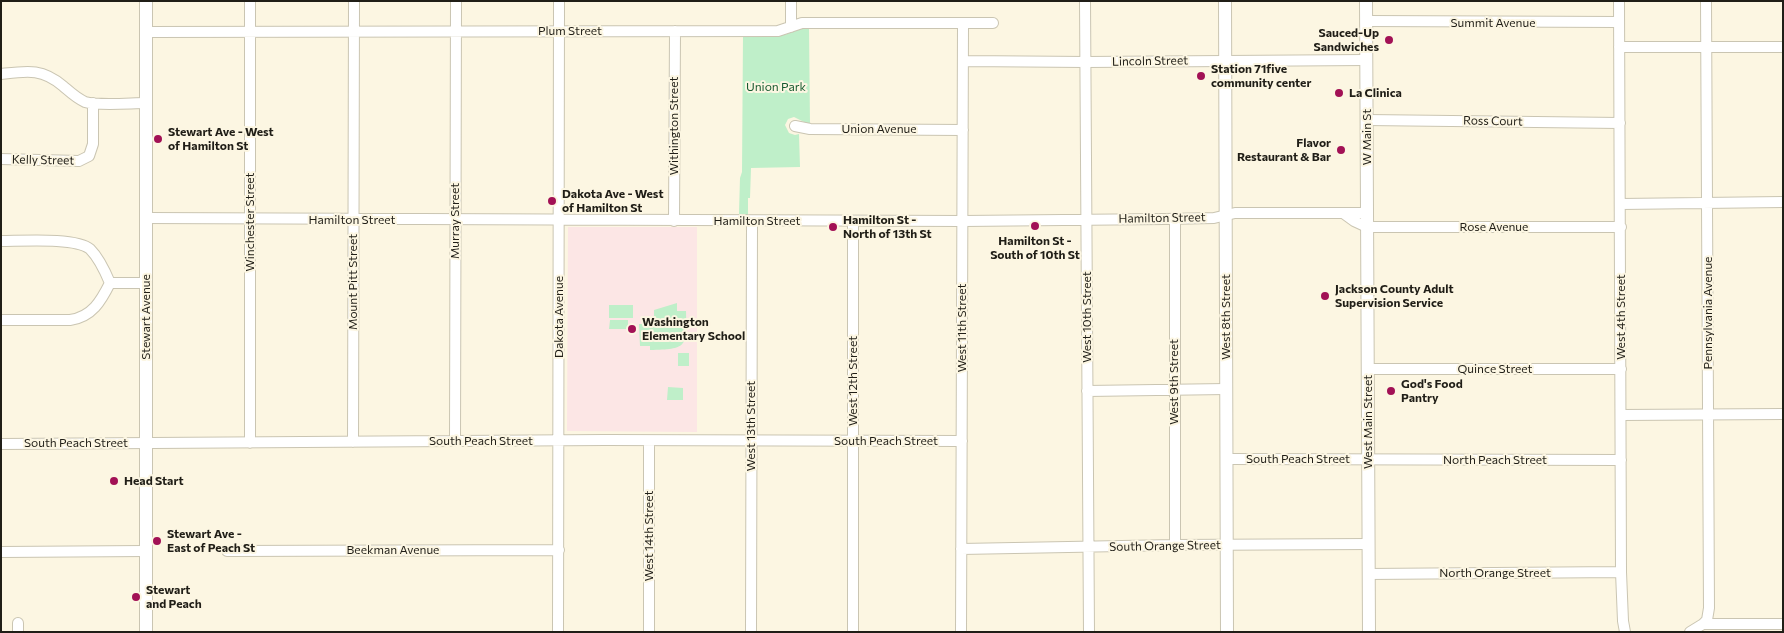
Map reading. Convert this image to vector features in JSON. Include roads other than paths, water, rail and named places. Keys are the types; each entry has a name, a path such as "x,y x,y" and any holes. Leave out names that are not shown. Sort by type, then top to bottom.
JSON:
{"main road":[{"name":"Stewart Avenue","path":"146,1 146,632"},
{"name":"West 8th Street","path":"1225,1 1228,632"},
{"name":"W Main St","path":"1366,1 1367,213"},
{"name":"West Main Street","path":"1367,213 1369,632"}],"street":[{"name":"Winchester Street","path":"250,1 250,443"},
{"name":"Mount Pitt Street","path":"353,442 354,1"},
{"name":"Murray Street","path":"455,441 456,1"},
{"name":"Dakota Avenue","path":"558,1 558,632"},
{"path":"791,1 791,27"},
{"name":"West 10th Street","path":"1086,1 1089,632"},
{"name":"West 4th Street","path":"1619,1 1621,572 1625,632"},
{"name":"Pennsylvania Avenue","path":"1704,624 1707,620 1709,608 1706,1"},
{"name":"Summit Avenue","path":"1366,21 1619,22"},
{"name":"Plum Street","path":"146,32 778,31 802,23 993,24"},
{"name":"West 11th Street","path":"961,632 963,24"},
{"name":"Withington Street","path":"674,221 675,31"},
{"path":"1619,47 1783,47"},
{"name":"Lincoln Street","path":"964,60 1086,62 1366,60"},
{"path":"1,74 25,71 47,75 85,102 146,103"},
{"name":"Kelly Street","path":"1,159 79,161 89,156 93,144 93,103"},
{"name":"Ross Court","path":"1367,120 1620,123"},
{"name":"Union Avenue","path":"795,126 810,129 963,130"},
{"path":"1621,204 1783,202"},
{"path":"1343,213 1354,221 1367,226"},
{"name":"Hamilton Street","path":"146,218 250,220 963,221 1174,219 1214,218 1235,214 1367,213"},
{"name":"West 9th Street","path":"1174,219 1175,545"},
{"name":"West 13th Street","path":"751,632 752,221"},
{"name":"West 12th Street","path":"853,221 853,632"},
{"name":"Rose Avenue","path":"1367,226 1620,227"},
{"path":"1,241 76,242 88,248 94,254 110,283"},
{"path":"110,283 146,283"},
{"path":"1,320 80,319 89,314 96,306 110,283"},
{"name":"Quince Street","path":"1368,369 1621,369"},
{"path":"1087,392 1226,389"},
{"path":"1621,415 1783,414"},
{"name":"South Peach Street","path":"1,444 752,440 962,441"},
{"name":"West 14th Street","path":"649,441 649,632"},
{"name":"South Peach Street","path":"1227,459 1368,460"},
{"name":"North Peach Street","path":"1368,460 1621,460"},
{"name":"South Orange Street","path":"961,549 1227,544 1369,544"},
{"name":"Beekman Avenue","path":"227,551 559,550"},
{"path":"1,552 146,551"},
{"name":"North Orange Street","path":"1368,574 1621,572"},
{"path":"1690,632 1704,624 1760,628 1783,624"}],"place":[{"name":"Sauced-Up Sandwiches","path":"1389,40"},
{"name":"Station 71five community center","path":"1201,76"},
{"name":"La Clinica","path":"1339,93"},
{"name":"Stewart Ave - West of Hamilton St","path":"158,139"},
{"name":"Flavor Restaurant & Bar","path":"1341,150"},
{"name":"Dakota Ave - West of Hamilton St","path":"552,201"},
{"name":"Hamilton St - South of 10th St","path":"1035,226"},
{"name":"Hamilton St - North of 13th St","path":"833,227"},
{"name":"Jackson County Adult Supervision Service","path":"1325,296"},
{"name":"Washington Elementary School","path":"632,329"},
{"name":"God's Food Pantry","path":"1391,391"},
{"name":"Head Start","path":"114,481"},
{"name":"Stewart Ave - East of Peach St","path":"157,541"},
{"name":"Stewart and Peach","path":"136,597"}],"park label":[{"name":"Union Park","path":"776,87"}]}
